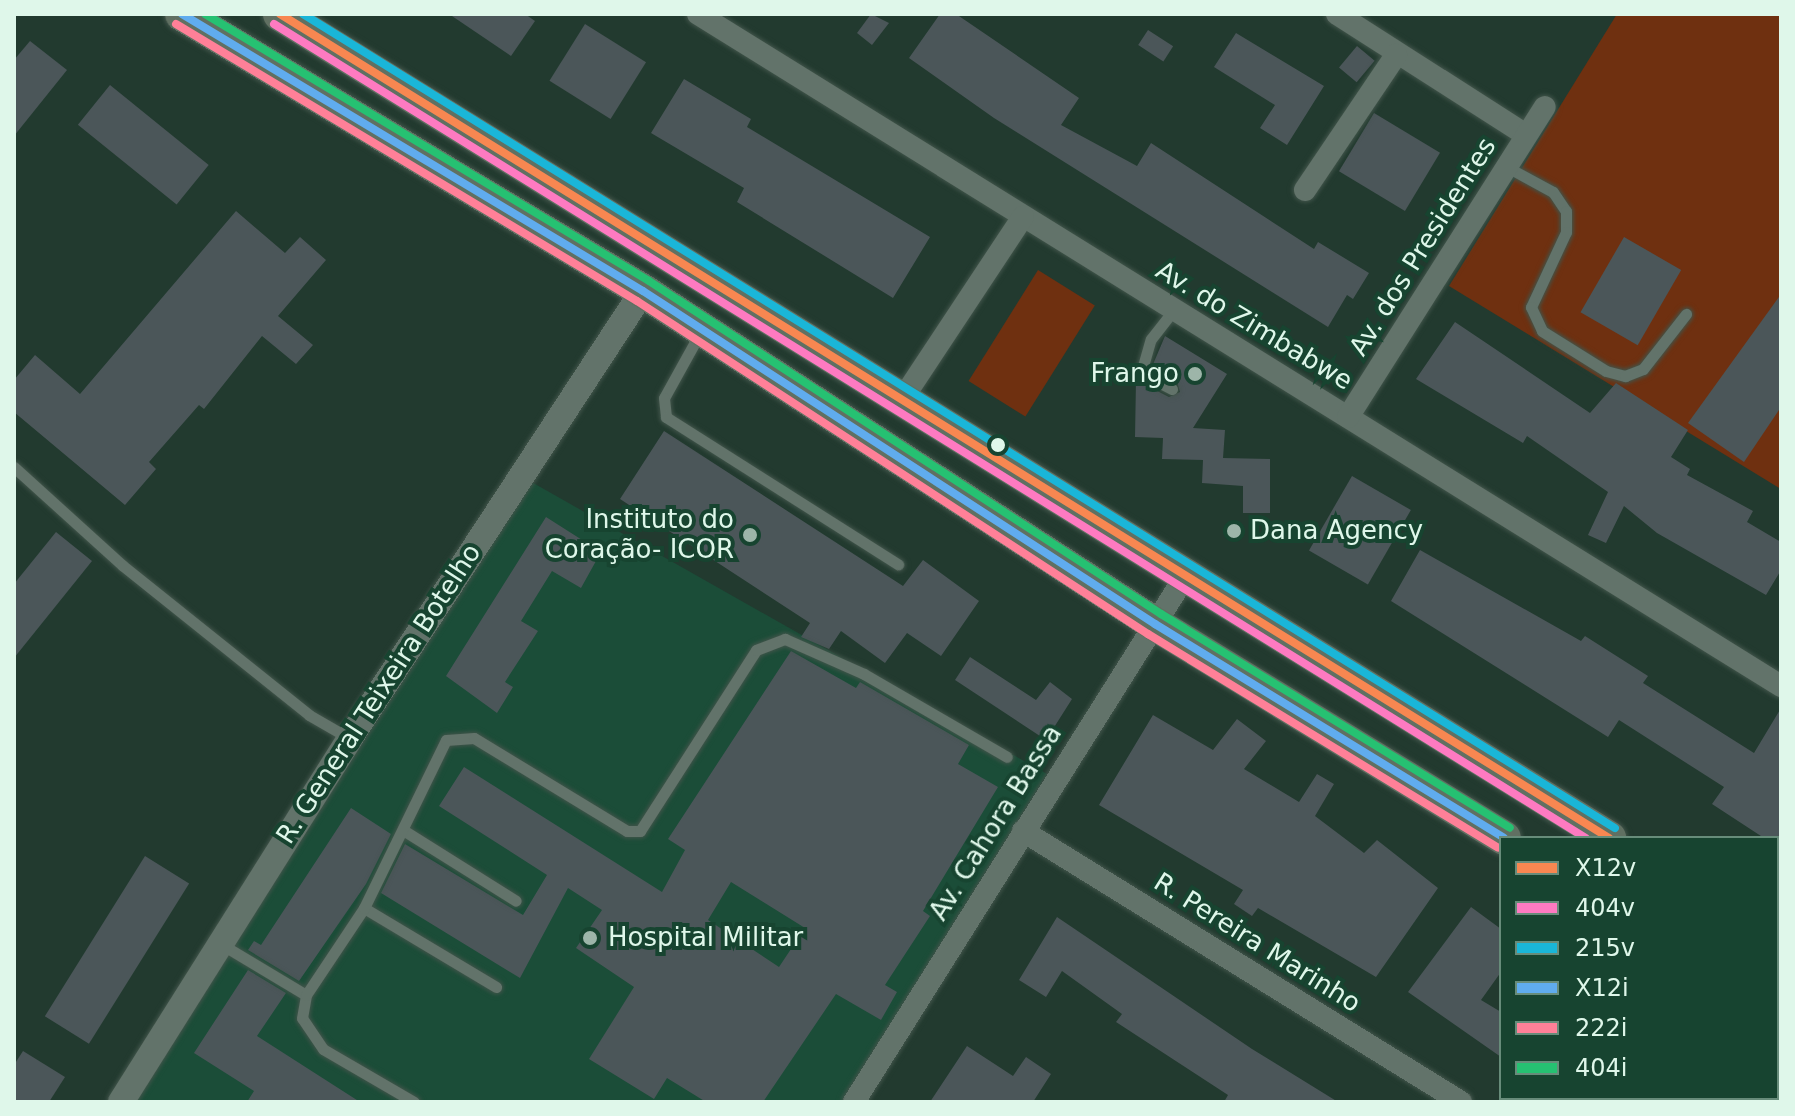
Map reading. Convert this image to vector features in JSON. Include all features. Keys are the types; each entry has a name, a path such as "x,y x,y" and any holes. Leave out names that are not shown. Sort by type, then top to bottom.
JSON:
{"main road":[{"path":"182,14 643,291 700,332 962,497 1155,624 1501,836"},
{"path":"280,14 646,235 901,401 1606,836"}],"street":[{"name":"Av. do Zimbabwe","path":"698,14 1781,686"},
{"path":"1337,14 1396,55 1526,135"},
{"path":"1305,190 1396,55"},
{"name":"Av. dos Presidentes","path":"1348,417 1545,107"},
{"path":"901,401 1023,217"},
{"name":"R. General Teixeira Botelho","path":"121,1102 350,738 643,291"},
{"name":"Av. Cahora Bassa","path":"854,1102 1186,575"},
{"name":"R. Pereira Marinho","path":"1023,831 1461,1102"}],"lane":[{"path":"1507,167 1553,192 1566,211 1566,232 1531,307 1542,331 1606,371 1625,376 1643,369 1686,314"},
{"path":"1172,389 1141,373 1151,339 1174,310"},
{"path":"700,332 664,398 666,417 898,564"},
{"path":"14,467 133,574 309,715 350,738"},
{"path":"414,1102 323,1049 306,1032 306,995 364,908 446,740 461,735 627,831 640,831 756,650 785,639 864,674 1007,757"},
{"path":"403,830 516,901"},
{"path":"364,908 496,987"},
{"path":"221,943 306,995"}],"shaded area":[{"path":"1617,14 1781,14 1781,489 1449,286"},
{"path":"1038,270 1095,306 1025,417 969,381"},
{"name":"Hospital Militar","path":"528,480 1047,774 842,1102 130,1102"}],"building":[{"path":"449,14 525,14 535,21 511,56"},
{"path":"871,14 889,23 872,45 857,33"},
{"path":"940,14 956,14 1079,98 1061,125 1137,166 1151,143 1314,249 1318,242 1369,273 1353,299 1347,295 1328,327 994,118 909,58"},
{"path":"585,24 646,62 611,119 549,81"},
{"path":"1148,30 1173,46 1163,61 1138,45"},
{"path":"1236,33 1324,86 1287,145 1260,128 1275,105 1214,67"},
{"path":"30,41 67,70 14,136 14,60"},
{"path":"1357,46 1375,61 1357,82 1339,67"},
{"path":"684,79 751,119 747,127 930,237 893,298 737,202 744,188 651,133"},
{"path":"110,85 209,165 177,205 78,125"},
{"path":"1374,113 1440,153 1405,211 1339,171"},
{"path":"236,211 285,253 300,237 326,260 278,316 313,345 296,364 262,336 204,409 199,405 149,462 156,469 125,505 14,412 14,380 35,355 80,394"},
{"path":"1624,237 1681,270 1638,345 1580,312"},
{"path":"1781,294 1781,407 1744,462 1688,423"},
{"path":"1455,322 1590,413 1616,383 1688,430 1671,457 1690,469 1687,475 1753,511 1747,522 1781,542 1781,570 1766,595 1657,533 1624,506 1606,543 1588,535 1608,492 1527,436 1523,443 1416,379"},
{"path":"1165,336 1227,374 1193,428 1225,430 1223,458 1270,459 1270,513 1243,513 1243,486 1202,483 1203,460 1162,459 1163,438 1135,437 1136,380 1169,397 1180,392 1177,382 1151,369"},
{"name":"Instituto do Coração- ICOR","path":"664,431 903,586 923,560 979,601 941,656 907,633 885,663 841,631 829,649 801,637 810,623 620,499"},
{"path":"1352,476 1411,510 1368,584 1309,550"},
{"path":"546,517 601,552 581,588 552,571 521,621 538,631 505,682 513,687 497,713 446,676"},
{"path":"56,532 92,561 14,658 14,584"},
{"path":"1420,550 1581,641 1585,636 1648,676 1643,683 1754,753 1781,708 1781,838 1761,836 1712,804 1724,787 1619,720 1608,737 1391,601"},
{"path":"791,651 856,688 860,682 969,745 958,764 998,787 923,911 930,916 885,985 897,992 881,1020 836,994 763,1102 706,1102 667,1078 654,1099 589,1059 634,987 576,948 602,910 568,888 520,978 381,893 405,844 523,915 547,875 439,806 464,767 662,892 685,850 668,839","holes":["731,882 805,928 779,967 708,920"]},
{"path":"970,657 1036,700 1050,682 1072,699 1046,740 955,680"},
{"path":"1153,715 1213,750 1237,719 1266,741 1244,769 1299,802 1317,774 1334,784 1315,816 1364,853 1377,840 1438,888 1376,977 1258,908 1252,916 1234,904 1243,890 1099,805"},
{"path":"351,808 391,834 366,884 299,981 248,950 254,941 261,945"},
{"path":"145,856 189,884 89,1044 45,1016"},
{"path":"1471,907 1499,928 1499,975 1481,1000 1499,1011 1499,1056 1408,992"},
{"path":"1057,917 1252,1049 1338,1102 1224,1102 1228,1095 1116,1022 1122,1014 1062,971 1046,997 1019,980"},
{"path":"248,970 286,993 257,1036 360,1102 247,1102 254,1091 194,1053"},
{"path":"967,1046 1013,1076 1026,1057 1051,1074 1033,1102 930,1102"},
{"path":"23,1051 65,1077 49,1102 14,1102 14,1065"}],"transit line":[{"name":"X12i","path":"182,14 643,291 1155,624 1501,836"},
{"name":"404i","path":"205,14 649,281 1161,614 1510,828"},
{"name":"X12v","path":"280,14 1606,836"},
{"name":"215v","path":"303,14 1615,828"},
{"name":"222i","path":"176,24 637,301 1148,634 1498,848"},
{"name":"404v","path":"274,24 1583,836"}],"place":[{"name":"Frango","path":"1195,374"},
{"name":"Dana Agency","path":"1234,531"},
{"name":"Instituto do Coração- ICOR","path":"750,535"},
{"name":"Hospital Militar","path":"590,938"}]}
